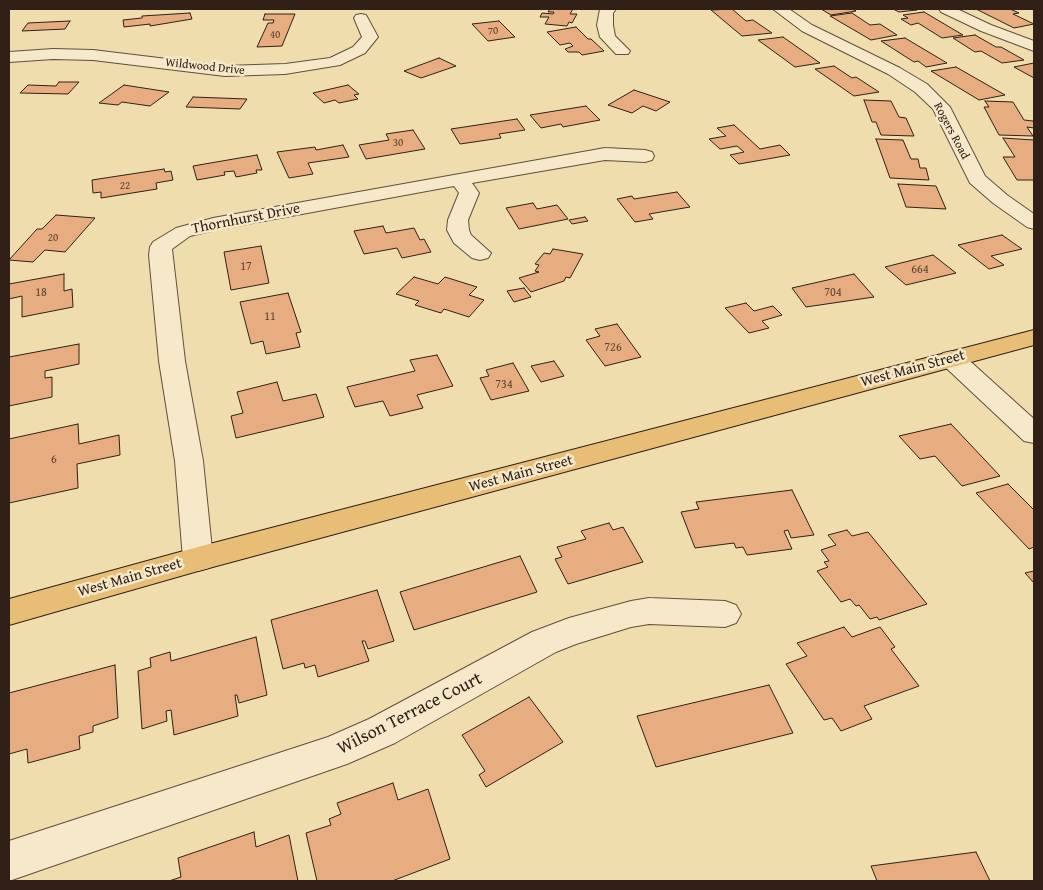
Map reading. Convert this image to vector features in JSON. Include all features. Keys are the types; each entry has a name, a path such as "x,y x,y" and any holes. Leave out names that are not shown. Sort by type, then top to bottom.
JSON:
{"main road":[{"name":"West Main Street","path":"9,612 198,559 1034,337"}],"street":[{"path":"608,9 606,11 605,25 608,37 622,51"},
{"name":"Rogers Road","path":"780,9 807,28 894,71 921,88 941,107 978,179 1000,199 1034,223"},
{"path":"946,9 986,28 1034,46"},
{"name":"Wildwood Drive","path":"9,57 53,54 93,55 245,72 286,69 334,62 360,50 370,37 361,18"},
{"name":"Thornhurst Drive","path":"198,559 188,461 172,361 164,294 160,255 161,247 183,232 198,227 605,154 645,156"},
{"path":"459,180 469,193 458,220 458,230 462,238 480,253"},
{"path":"952,359 1034,434"},
{"name":"Wilson Terrace Court","path":"9,861 334,752 382,731 544,642 569,632 631,614 649,611 725,614"}],"building":[{"path":"550,9 573,9 570,14 577,14 572,23 569,22 567,26 545,24 549,17 540,17 542,13 553,14 554,12 548,12"},
{"path":"732,9 746,21 753,20 772,33 742,36 711,10"},
{"path":"821,9 852,9 856,11 831,15"},
{"path":"893,9 915,9 917,10 899,12"},
{"path":"976,9 1010,9 1019,13 1013,14 1034,24 1014,28"},
{"path":"924,12 963,35 942,38 918,23 911,25 901,19 908,18 903,15"},
{"path":"190,13 192,19 150,26 150,24 124,27 123,20 142,18 142,16"},
{"path":"852,13 870,25 880,24 897,35 871,40 830,16"},
{"path":"265,14 295,14 282,46 257,47 268,23 273,23 274,20 263,20"},
{"path":"70,21 65,29 22,31 28,23"},
{"path":"499,21 515,37 488,41 472,24"},
{"path":"576,27 604,51 582,55 579,52 568,52 565,49 573,46 570,43 560,45 547,32"},
{"path":"975,35 1024,60 1002,63 981,51 975,52 953,38"},
{"path":"783,37 820,63 795,67 758,40"},
{"path":"905,38 947,63 926,67 918,61 914,62 881,41"},
{"path":"439,58 456,66 421,78 404,71"},
{"path":"1034,63 1034,78 1014,67"},
{"path":"834,66 879,92 854,96 815,69"},
{"path":"956,67 1005,95 979,100 931,71"},
{"path":"59,82 79,82 68,94 20,93 28,85 56,86"},
{"path":"124,85 169,92 150,106 122,102 118,105 99,103"},
{"path":"348,85 359,94 354,95 358,99 339,103 335,100 324,103 313,93"},
{"path":"634,90 670,102 656,111 643,106 632,113 608,105"},
{"path":"193,97 247,99 240,109 186,107"},
{"path":"864,100 891,101 899,117 906,118 914,136 881,135 876,122 872,122"},
{"path":"985,101 1013,102 1024,120 1033,121 1034,128 1027,127 1033,136 999,135 984,107 989,107"},
{"path":"586,106 600,120 563,127 561,124 541,128 530,115"},
{"path":"517,119 525,130 499,134 501,138 460,144 451,129"},
{"path":"734,125 760,149 780,145 790,155 739,164 730,155 744,152 737,146 720,149 709,139 726,136 717,128"},
{"path":"413,130 425,149 366,159 359,145 389,140 386,134"},
{"path":"1003,138 1034,140 1034,180 1017,180 1003,157 1015,157"},
{"path":"876,139 903,140 911,159 918,159 920,168 926,168 929,180 890,178"},
{"path":"343,145 349,157 308,163 313,174 289,178 277,152 315,147 316,150"},
{"path":"257,155 262,170 256,170 257,173 236,177 234,171 224,172 225,175 197,180 193,166"},
{"path":"164,169 165,172 171,171 173,180 156,183 157,189 101,198 101,192 93,193 92,180"},
{"path":"898,184 936,186 946,209 906,207"},
{"path":"677,192 690,207 649,214 653,219 635,222 617,199 632,196 634,199"},
{"path":"533,203 537,209 557,205 568,219 519,229 506,208"},
{"path":"56,215 95,218 65,252 45,250 33,262 9,260 37,229 42,229"},
{"path":"585,217 588,221 572,224 569,220"},
{"path":"383,226 386,233 414,228 420,240 424,239 431,252 402,258 397,248 364,254 354,231"},
{"path":"1002,235 1022,249 991,256 1004,265 989,269 958,245"},
{"path":"261,246 269,283 231,290 224,252"},
{"path":"553,249 583,254 570,278 566,277 564,281 531,292 519,278 539,272 535,271 539,265 535,264 544,253 550,254"},
{"path":"933,255 956,273 906,285 885,267"},
{"path":"64,274 64,291 72,289 73,307 22,317 22,296 9,299 9,284"},
{"path":"854,274 874,297 806,307 792,288"},
{"path":"414,277 438,284 445,277 477,287 469,295 484,300 469,317 444,309 441,313 415,305 419,301 396,294"},
{"path":"524,288 531,297 514,302 507,291"},
{"path":"288,293 301,332 296,333 300,347 266,354 263,341 251,344 240,302"},
{"path":"746,303 754,311 773,306 782,315 762,321 769,328 749,333 725,308"},
{"path":"617,324 641,357 605,366 586,340 600,336 595,329"},
{"path":"79,344 79,364 45,371 45,378 52,377 52,397 9,406 9,357"},
{"path":"437,355 453,386 417,395 423,408 390,416 383,401 355,407 347,387 415,371 410,360"},
{"path":"554,361 564,376 541,382 531,366"},
{"path":"513,363 529,391 491,400 480,378 489,376 486,370"},
{"path":"277,382 283,401 316,394 324,417 236,438 231,416 243,413 237,392"},
{"path":"78,424 79,444 119,435 120,455 77,464 78,488 9,503 9,439"},
{"path":"951,424 1000,476 962,486 935,456 920,459 899,436"},
{"path":"1008,484 1034,510 1034,547 1029,549 976,493"},
{"path":"792,490 814,535 791,538 788,530 784,531 792,549 747,555 743,547 736,548 734,543 695,548 681,512 699,509 696,502"},
{"path":"609,523 613,530 623,527 643,562 568,584 555,559 562,557 557,547 586,539 581,531"},
{"path":"847,530 852,536 868,532 927,604 879,620 877,617 870,619 859,605 856,606 850,599 841,602 817,571 828,567 824,562 829,561 821,550 836,545 828,535"},
{"path":"520,556 537,592 414,630 400,592"},
{"path":"1034,571 1034,583 1025,573"},
{"path":"377,590 394,641 368,649 365,641 362,641 369,661 318,677 315,665 305,668 304,663 283,669 271,620"},
{"path":"844,627 852,637 880,627 895,647 891,649 919,686 864,706 872,719 841,731 832,718 824,720 786,664 807,656 797,643"},
{"path":"256,637 267,695 239,703 237,695 235,695 238,716 174,735 171,710 166,711 167,721 142,729 138,671 151,667 150,658 170,652 171,661"},
{"path":"115,665 118,718 93,726 93,732 79,736 80,749 28,763 27,749 9,754 9,693"},
{"path":"769,685 793,733 656,767 637,716"},
{"path":"529,697 563,742 486,787 479,775 485,771 462,735"},
{"path":"393,783 398,800 428,789 450,859 392,881 317,881 306,833 331,825 329,819 341,814 337,803"},
{"path":"254,832 256,847 289,835 298,881 169,881 181,877 178,858"},
{"path":"976,852 990,881 877,881 871,866"}]}
